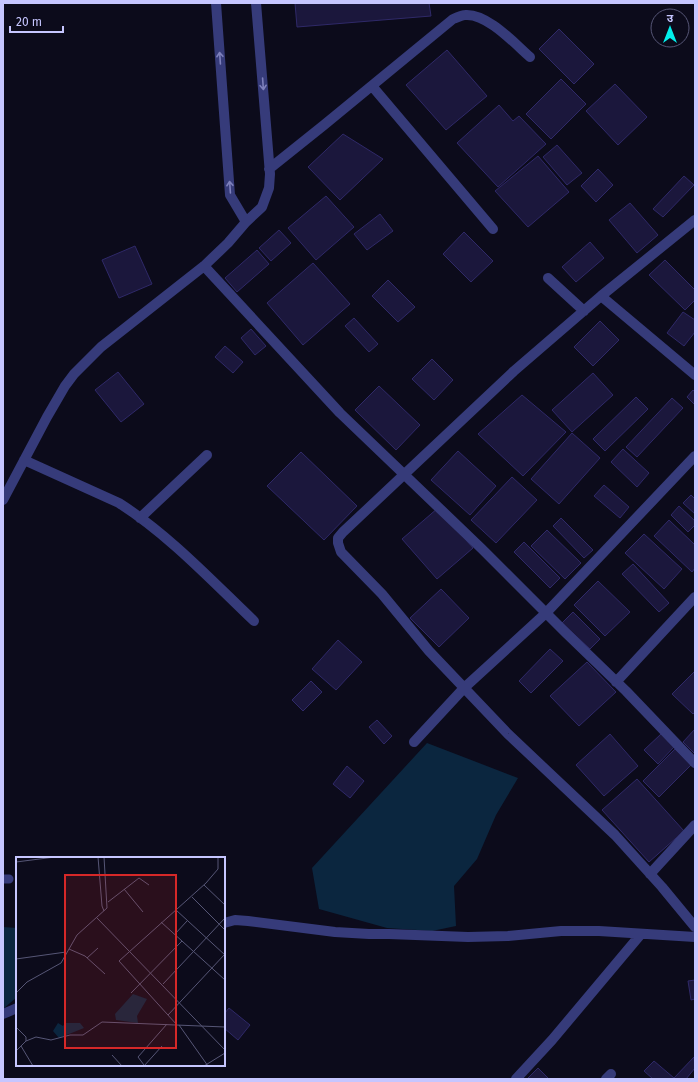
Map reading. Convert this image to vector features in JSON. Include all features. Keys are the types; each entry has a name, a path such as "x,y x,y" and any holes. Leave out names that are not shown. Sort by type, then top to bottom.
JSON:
{"street":[{"path":"216,3 230,195 246,222"},
{"path":"3,500 47,417 65,386 78,369 101,347 204,266 262,207 269,188 269,169 256,3"},
{"path":"269,169 453,19 464,14 483,19 530,57"},
{"path":"372,86 493,229"},
{"path":"695,220 601,296 514,371 338,538 341,552 382,594 429,651 513,739 615,835 695,927"},
{"path":"204,266 340,413 482,549 695,763"},
{"path":"548,278 584,311"},
{"path":"601,296 693,369"},
{"path":"140,518 207,455"},
{"path":"414,742 464,688 546,613 695,456"},
{"path":"24,460 119,503 178,549 254,620"},
{"path":"3,485 15,477"},
{"path":"616,682 695,597"},
{"path":"650,874 695,824"},
{"path":"225,923 235,920 248,920 342,932 447,937 562,931 599,931 695,938"},
{"path":"516,1079 552,1040 641,934"},
{"path":"3,1014 16,1008"}],"water":[{"path":"427,743 518,778 496,815 477,859 454,886 456,926 432,931 387,928 319,909 312,868"},
{"path":"3,927 16,928 16,998 3,1009"}],"building":[{"path":"295,3 429,3 431,16 297,27"},
{"path":"559,29 594,64 574,84 539,49"},
{"path":"447,50 487,96 446,130 406,85"},
{"path":"561,79 586,104 551,139 526,114"},
{"path":"615,84 647,117 618,145 586,111"},
{"path":"499,105 513,121 519,116 546,144 498,187 457,143"},
{"path":"343,134 383,159 340,200 308,167"},
{"path":"557,145 582,173 567,185 543,157"},
{"path":"538,156 569,192 528,227 495,191"},
{"path":"598,169 613,185 596,202 581,186"},
{"path":"684,176 694,185 663,217 653,209"},
{"path":"326,196 354,227 316,260 288,228"},
{"path":"630,203 658,235 637,253 609,220"},
{"path":"380,214 393,231 367,250 354,234"},
{"path":"279,230 291,243 271,261 259,248"},
{"path":"464,232 493,261 471,282 443,254"},
{"path":"590,242 604,258 576,282 562,267"},
{"path":"135,246 152,284 119,298 102,260"},
{"path":"257,250 269,264 237,292 225,278"},
{"path":"665,260 695,290 695,300 685,310 649,275"},
{"path":"313,263 350,304 303,345 267,303"},
{"path":"388,280 415,307 398,322 372,296"},
{"path":"683,312 695,320 695,332 684,346 667,333"},
{"path":"354,318 378,344 369,352 345,326"},
{"path":"600,321 619,340 593,366 574,347"},
{"path":"251,329 266,346 255,355 241,338"},
{"path":"225,346 243,362 233,373 215,357"},
{"path":"432,359 453,380 434,400 412,379"},
{"path":"118,372 144,404 121,422 95,390"},
{"path":"593,373 613,395 572,432 552,410"},
{"path":"379,386 420,425 396,450 355,410"},
{"path":"693,390 695,392 695,405 687,397"},
{"path":"522,395 566,432 523,476 478,434"},
{"path":"636,397 648,409 605,451 593,439"},
{"path":"672,398 683,408 637,457 626,447"},
{"path":"572,433 600,458 559,504 531,479"},
{"path":"623,449 649,473 637,487 611,462"},
{"path":"458,451 496,486 470,515 431,480"},
{"path":"301,452 357,506 324,540 267,486"},
{"path":"512,477 537,500 496,543 471,520"},
{"path":"604,485 629,507 620,518 594,496"},
{"path":"691,495 695,499 695,514 683,503"},
{"path":"679,506 695,521 695,525 688,532 671,515"},
{"path":"438,508 473,548 437,579 402,539"},
{"path":"561,518 593,550 584,558 553,526"},
{"path":"669,520 695,545 695,568 692,572 654,536"},
{"path":"547,530 581,563 565,579 531,546"},
{"path":"644,534 682,569 664,589 625,553"},
{"path":"524,542 560,578 550,588 514,552"},
{"path":"633,564 669,603 659,612 622,574"},
{"path":"598,581 630,612 605,636 574,605"},
{"path":"441,589 469,618 439,647 410,618"},
{"path":"573,612 600,639 590,649 562,623"},
{"path":"338,640 362,662 336,690 312,669"},
{"path":"550,649 563,661 531,693 519,681"},
{"path":"587,662 616,692 579,726 550,696"},
{"path":"695,671 695,712 693,714 672,694"},
{"path":"311,681 322,692 303,711 292,700"},
{"path":"377,720 392,736 384,744 369,727"},
{"path":"695,729 695,754 683,742"},
{"path":"610,734 638,766 604,796 576,765"},
{"path":"661,734 674,747 658,764 644,750"},
{"path":"675,749 691,765 659,797 643,781"},
{"path":"347,766 364,781 350,798 333,784"},
{"path":"637,779 684,831 649,862 602,810"},
{"path":"695,980 695,999 691,1000 688,981"},
{"path":"229,1008 250,1025 238,1040 225,1029 225,1013"},
{"path":"694,1057 695,1068 686,1079 653,1079 644,1071 654,1061 674,1078"},
{"path":"538,1068 549,1079 527,1079"}]}
